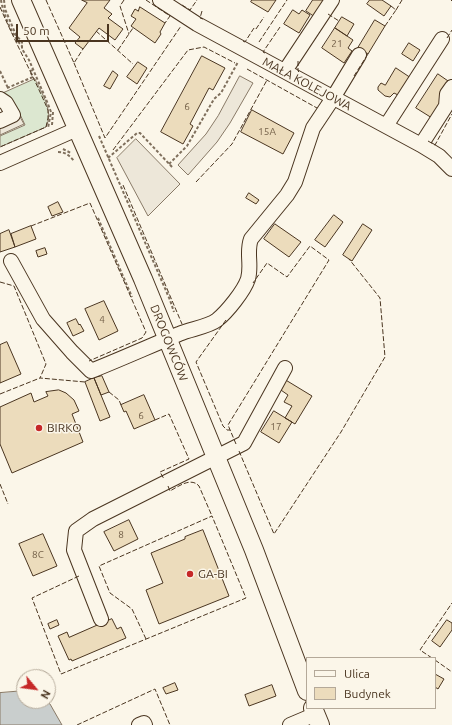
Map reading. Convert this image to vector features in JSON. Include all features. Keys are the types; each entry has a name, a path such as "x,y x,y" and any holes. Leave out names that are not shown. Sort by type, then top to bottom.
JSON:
{"main road":[{"name":"DROGOWCÓW","path":"21,0 143,279 215,458 254,550 306,688"}],"street":[{"name":"MAŁA KOLEJOWA","path":"160,0 178,5 198,24 420,145 438,156 452,169"},
{"path":"285,71 332,0"},
{"path":"386,126 442,39"},
{"path":"11,261 43,319 91,371 167,339 216,321 241,292 248,279 250,266 249,245 251,239 287,195 295,182 313,128 333,98 358,55"},
{"path":"420,145 446,106 448,94 452,87"},
{"path":"0,99 6,102 13,115 0,122"},
{"path":"0,163 77,129"},
{"path":"101,618 74,550 76,531 93,519 244,443 285,368"},
{"path":"290,725 316,716"},
{"path":"139,725 144,723 145,725"}],"path":[{"path":"4,0 5,9 16,34 22,42 22,48 33,70 50,112 48,128 57,152 63,152 70,156 75,162"},
{"path":"169,164 187,146 214,99 221,93 240,59"},
{"path":"0,72 8,88 33,77 30,71 33,70"},
{"path":"108,158 137,133 140,133 173,168"},
{"path":"96,212 135,302"}],"green space":[{"path":"35,79 48,109 49,115 46,127 0,147 0,136 25,125 18,110 2,94"}],"shaded area":[{"path":"240,76 253,83 230,123 217,142 188,175 178,165 206,134 218,116"},
{"path":"20,117 24,124 0,135 0,126"},
{"path":"136,139 180,184 148,216 117,158"},
{"path":"16,692 16,709 53,709 62,725 0,725 0,693"}],"building":[{"path":"82,0 110,0 104,8 112,14 108,18 123,29 115,40 99,28 83,49 75,43 80,37 69,28 87,3"},
{"path":"252,0 276,0 268,12 251,2"},
{"path":"313,0 326,0 315,17 306,11"},
{"path":"370,0 382,0 391,6 384,16 367,4"},
{"path":"140,7 165,23 160,32 161,34 155,43 131,26 136,19 131,16 135,9 138,11"},
{"path":"293,10 299,14 302,10 310,15 299,33 284,24"},
{"path":"342,17 354,24 347,36 335,28"},
{"path":"375,20 385,26 368,54 358,48"},
{"path":"335,28 353,40 348,48 352,51 344,63 322,48"},
{"path":"409,43 420,50 413,61 402,54"},
{"path":"202,56 225,68 213,90 209,88 190,124 193,126 183,144 161,132"},
{"path":"138,62 147,68 137,84 127,77"},
{"path":"396,68 411,78 400,96 394,93 390,97 385,96 378,90 378,87 381,83 385,85"},
{"path":"113,71 118,75 110,89 104,86"},
{"path":"438,74 451,83 439,95 444,99 432,118 416,108"},
{"path":"252,110 294,133 283,154 241,132"},
{"path":"249,193 259,200 256,204 246,198"},
{"path":"58,202 63,212 52,216 48,207"},
{"path":"334,215 343,222 325,247 315,240"},
{"path":"275,224 301,242 289,257 264,239"},
{"path":"363,224 372,230 352,261 343,255"},
{"path":"31,226 36,239 15,247 11,234"},
{"path":"9,230 15,247 0,252 0,234"},
{"path":"45,248 47,254 38,257 36,251"},
{"path":"104,301 118,331 99,340 85,309"},
{"path":"76,319 84,331 73,336 67,323"},
{"path":"7,342 21,374 0,383 0,345"},
{"path":"102,376 109,392 101,395 94,378"},
{"path":"94,378 110,417 100,421 85,382"},
{"path":"284,379 312,396 295,424 285,418 292,406 284,402 288,395 278,388"},
{"name":"BIRKO","path":"59,390 66,393 74,400 79,411 72,414 83,442 12,473 0,444 0,407 31,393 34,402 48,396 46,392"},
{"path":"144,395 155,420 134,429 126,411 124,412 121,405"},
{"path":"274,411 292,422 279,443 261,432"},
{"path":"129,520 138,539 114,551 104,532"},
{"name":"GA-BI","path":"203,530 229,596 159,624 146,590 163,583 151,553"},
{"path":"43,534 57,566 33,576 19,544"},
{"path":"112,619 117,629 121,627 126,638 72,661 71,659 69,660 58,636 67,632 69,637"},
{"path":"57,620 59,625 50,629 48,624"},
{"path":"447,620 452,623 452,630 440,647 432,641"},
{"path":"436,675 444,679 438,689 436,688"},
{"path":"175,683 178,690 166,694 163,688"},
{"path":"272,685 276,696 249,706 245,695"}],"fence":[{"path":"46,0 74,63 83,49"},
{"path":"124,0 120,6 129,34"},
{"path":"146,0 170,16 165,23"},
{"path":"182,5 190,10 197,0"},
{"path":"259,42 287,0"},
{"path":"396,10 402,0"},
{"path":"385,26 396,10 391,6"},
{"path":"0,7 48,110 46,127 0,147"},
{"path":"202,11 200,18 203,19"},
{"path":"328,14 339,21"},
{"path":"243,41 245,42 254,28 256,29 264,17"},
{"path":"74,63 105,138 181,26"},
{"path":"265,53 263,52 280,27"},
{"path":"118,50 133,28"},
{"path":"447,38 452,30"},
{"path":"96,31 133,64"},
{"path":"113,150 188,50 204,47 235,63"},
{"path":"354,76 368,54"},
{"path":"298,61 299,72"},
{"path":"247,69 317,108"},
{"path":"196,182 232,144 267,80"},
{"path":"428,141 435,145 452,114"},
{"path":"123,185 182,324"},
{"path":"31,226 90,203 146,332 142,338 89,361"},
{"path":"236,444 228,425 329,260 310,246 287,277 267,263 253,283"},
{"path":"239,451 274,534 341,432 385,357 380,298 349,259"},
{"path":"0,282 14,286 46,364 40,378 85,382"},
{"path":"226,320 196,362 223,426 227,430 230,430"},
{"path":"0,394 40,378"},
{"path":"109,392 119,400 121,405"},
{"path":"155,420 169,414 189,459 160,472 164,479"},
{"path":"168,486 170,491 185,483 196,483 199,486 212,516"},
{"path":"0,484 8,504"},
{"path":"79,576 32,598 61,674 246,598 212,516 99,566 110,593 132,609 146,639"},
{"path":"430,657 420,650 452,603"},
{"path":"436,661 452,672"},
{"path":"77,725 155,689 170,725"}],"place":[{"name":"BIRKO","path":"39,428"},
{"name":"GA-BI","path":"190,574"}]}
